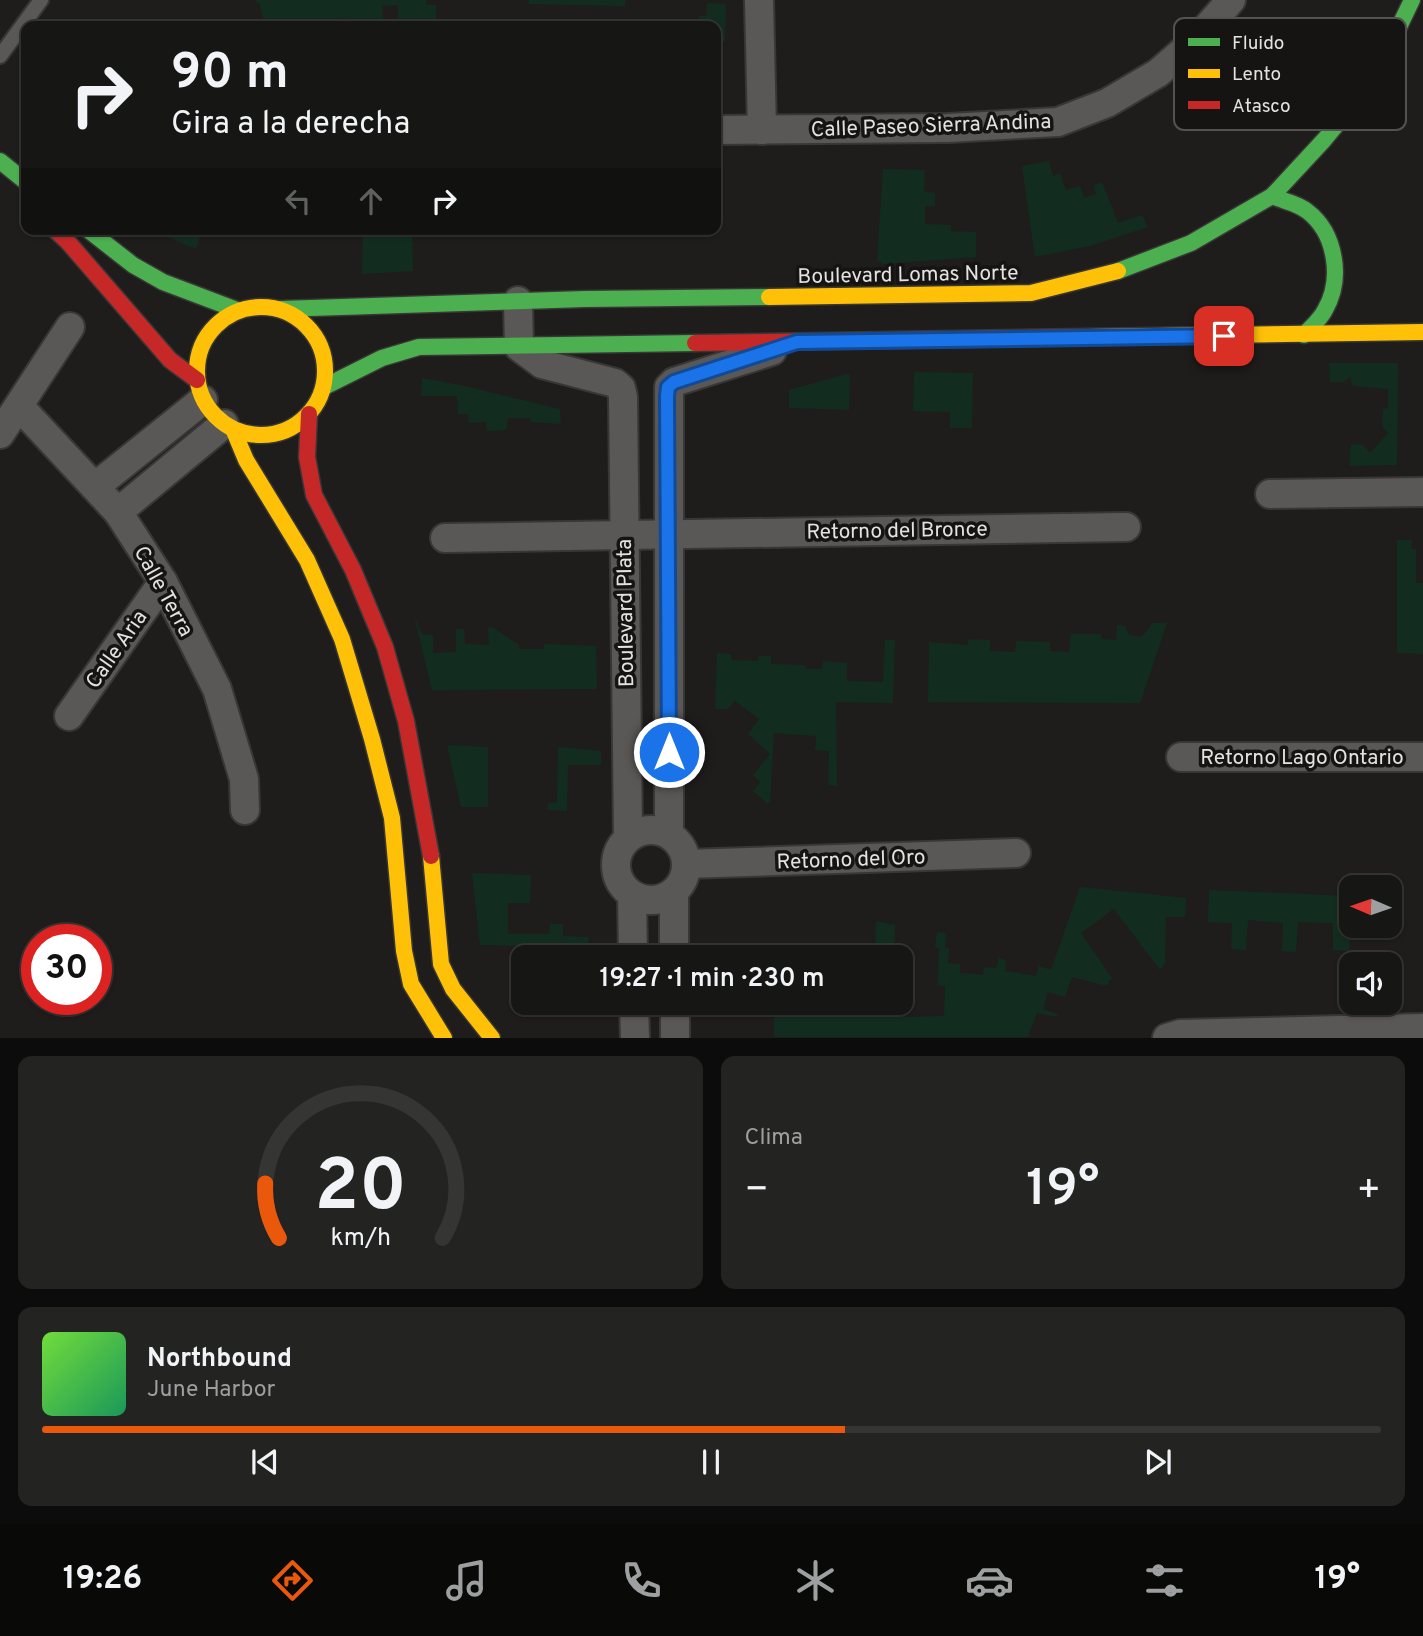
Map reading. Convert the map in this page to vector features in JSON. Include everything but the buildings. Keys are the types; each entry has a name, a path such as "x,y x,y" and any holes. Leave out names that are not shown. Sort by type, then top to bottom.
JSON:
{"street":[{"path":"759,0 762,130"},
{"name":"Calle Paseo Sierra Andina","path":"1216,18 1231,0"},
{"name":"Boulevard Lomas Norte","path":"1403,18 1412,0"},
{"name":"Calle Paseo Sierra Andina","path":"721,130 948,128 1058,122 1107,103 1158,73 1174,59"},
{"name":"Boulevard Lomas Norte","path":"280,309 470,314 518,302 1031,293 1110,274 1191,243 1272,196 1332,130"},
{"path":"0,161 21,177"},
{"path":"1272,196 1306,210 1320,222 1334,254 1335,281 1328,308 1304,335"},
{"path":"60,235 170,360 200,390 212,414 228,426 252,435 274,435 293,427 309,414 324,387 325,367 321,348 312,331 298,318 280,309 259,306 237,310 219,322 205,338 197,359 200,390"},
{"path":"95,235 133,265 163,282 237,310"},
{"path":"518,302 519,347"},
{"path":"470,314 470,348"},
{"path":"0,434 70,327"},
{"path":"324,387 377,359 401,349 419,347 1423,332"},
{"name":"Boulevard Plata","path":"669,834 668,387 674,382 797,342"},
{"name":"Boulevard Plata","path":"519,347 542,364 615,383 621,388 628,837"},
{"path":"96,486 200,390"},
{"name":"Calle Terra","path":"19,406 118,512 163,582 217,689 244,779 245,810"},
{"path":"309,414 307,457 314,495 353,570 385,647 407,721 429,838 426,974 431,1020 444,1038"},
{"path":"118,512 228,426"},
{"path":"228,426 307,560 342,639 372,738 392,818 404,951 426,974 453,989 492,1038"},
{"path":"1270,494 1423,492"},
{"name":"Retorno del Bronce","path":"445,538 1126,527"},
{"name":"Calle Aria","path":"69,716 163,582"},
{"name":"Retorno Lago Ontario","path":"1181,757 1423,757"},
{"path":"655,829 669,834 684,852 686,864 683,879 674,891 661,899 646,900 632,895 624,888 616,867 617,856 628,837 655,829"},
{"name":"Retorno del Oro","path":"686,864 1016,853"},
{"path":"674,891 674,945"},
{"path":"632,895 634,945"},
{"path":"634,1015 635,1038"},
{"path":"675,1015 675,1038"},
{"path":"1167,1038 1180,1034 1402,1032"}],"lane":[{"path":"26,21 41,0"},
{"path":"0,56 21,27"}],"green space":[{"path":"254,0 426,0 426,5 436,5 436,21 398,21 398,5 383,6 382,21 337,18 336,21 267,21 263,20 260,4"},
{"path":"529,0 625,0 625,6 529,4"},
{"path":"707,3 726,4 725,41 721,41 721,21 699,21 699,16 706,16"},
{"path":"1049,161 1053,176 1060,173 1066,190 1080,186 1084,198 1096,194 1094,185 1102,182 1118,223 1142,215 1148,227 1090,246 1035,257 1022,166"},
{"path":"883,169 925,170 924,191 935,193 935,206 925,206 925,224 951,225 951,231 976,232 976,257 884,264 877,261"},
{"path":"163,235 200,235 196,249"},
{"path":"363,235 412,235 413,271 362,274"},
{"path":"1329,363 1398,363 1397,465 1349,466 1351,444 1363,445 1370,453 1388,433 1382,426 1383,409 1388,408 1388,389 1353,386 1350,377 1343,382 1330,382"},
{"path":"914,372 973,373 972,428 950,428 950,412 913,411"},
{"path":"850,373 849,410 789,408 789,390"},
{"path":"422,378 560,409 561,424 531,422 530,418 508,418 506,430 487,431 486,422 469,423 468,414 458,414 457,396 421,396"},
{"path":"1397,540 1412,540 1411,549 1416,549 1416,583 1423,583 1423,654 1397,653"},
{"path":"414,615 422,634 433,635 433,653 456,652 456,629 464,629 465,644 489,645 488,627 494,628 519,645 520,649 543,649 544,644 596,646 597,689 432,690"},
{"path":"1152,623 1167,623 1140,703 928,702 929,642 968,645 968,639 990,640 990,651 1015,652 1016,641 1050,642 1050,651 1069,652 1071,634 1101,634 1101,639 1116,640 1117,625 1125,626 1129,635 1140,637"},
{"path":"885,640 895,640 893,703 836,702 837,786 828,785 829,751 815,750 816,736 774,733 770,803 767,803 753,791 760,782 753,775 770,754 748,734 759,719 735,701 727,709 715,709 717,653 731,654 732,660 758,661 759,656 771,656 771,664 805,665 806,669 822,669 823,661 847,663 847,681 883,682"},
{"path":"447,745 488,747 488,807 461,807"},
{"path":"558,747 601,751 601,765 568,765 567,811 547,810 548,803 557,802"},
{"path":"472,873 531,875 530,903 508,903 508,934 549,934 550,924 563,924 563,936 589,937 588,945 480,945"},
{"path":"1080,887 1186,898 1185,917 1166,917 1165,963 1160,970 1114,909 1081,933 1113,980 1110,979 1107,986 1072,977 1065,997 1048,992 1043,1009 1058,1014 1057,1017 1037,1013 1028,1037 774,1037 774,1015 944,1016 945,986 938,985 939,948 935,948 937,932 946,933 948,963 960,964 960,973 983,975 984,967 996,968 999,958 1006,960 1005,971 1036,976 1039,966 1051,970"},
{"path":"1209,890 1339,895 1339,938 1349,938 1349,951 1333,950 1333,923 1298,922 1296,952 1282,951 1283,923 1248,920 1246,950 1231,949 1232,923 1208,922"},
{"path":"876,921 895,925 894,945 875,945"}],"traffic: fast":[{"path":"1403,18 1412,0"},
{"path":"1118,271 1191,243 1272,196 1332,130"},
{"path":"0,161 21,178"},
{"path":"1272,196 1303,208 1317,220 1325,231 1334,257 1331,298 1321,317 1304,335"},
{"path":"95,235 133,265 163,282 237,310"},
{"path":"280,309 585,299 769,297"},
{"path":"324,387 382,358 419,347 695,343"}],"traffic: slow":[{"path":"769,297 1031,293 1118,271"},
{"path":"261,307 286,312 306,326 320,346 325,371 320,396 306,416 286,430 261,435 236,430 216,416 202,396 197,371 202,346 216,326 236,312 261,307"},
{"path":"1088,337 1423,332"},
{"path":"233,429 246,460 307,560 342,639 392,818 404,951 411,984 444,1038"},
{"path":"431,856 441,964 453,989 492,1038"}],"traffic: jam":[{"path":"60,235 170,360 197,380"},
{"path":"695,343 1088,337"},
{"path":"309,414 307,457 314,495 353,570 385,647 406,721 431,856"}],"route":[{"path":"669,752 667,396 668,387 674,382 797,342 1224,336"}]}
